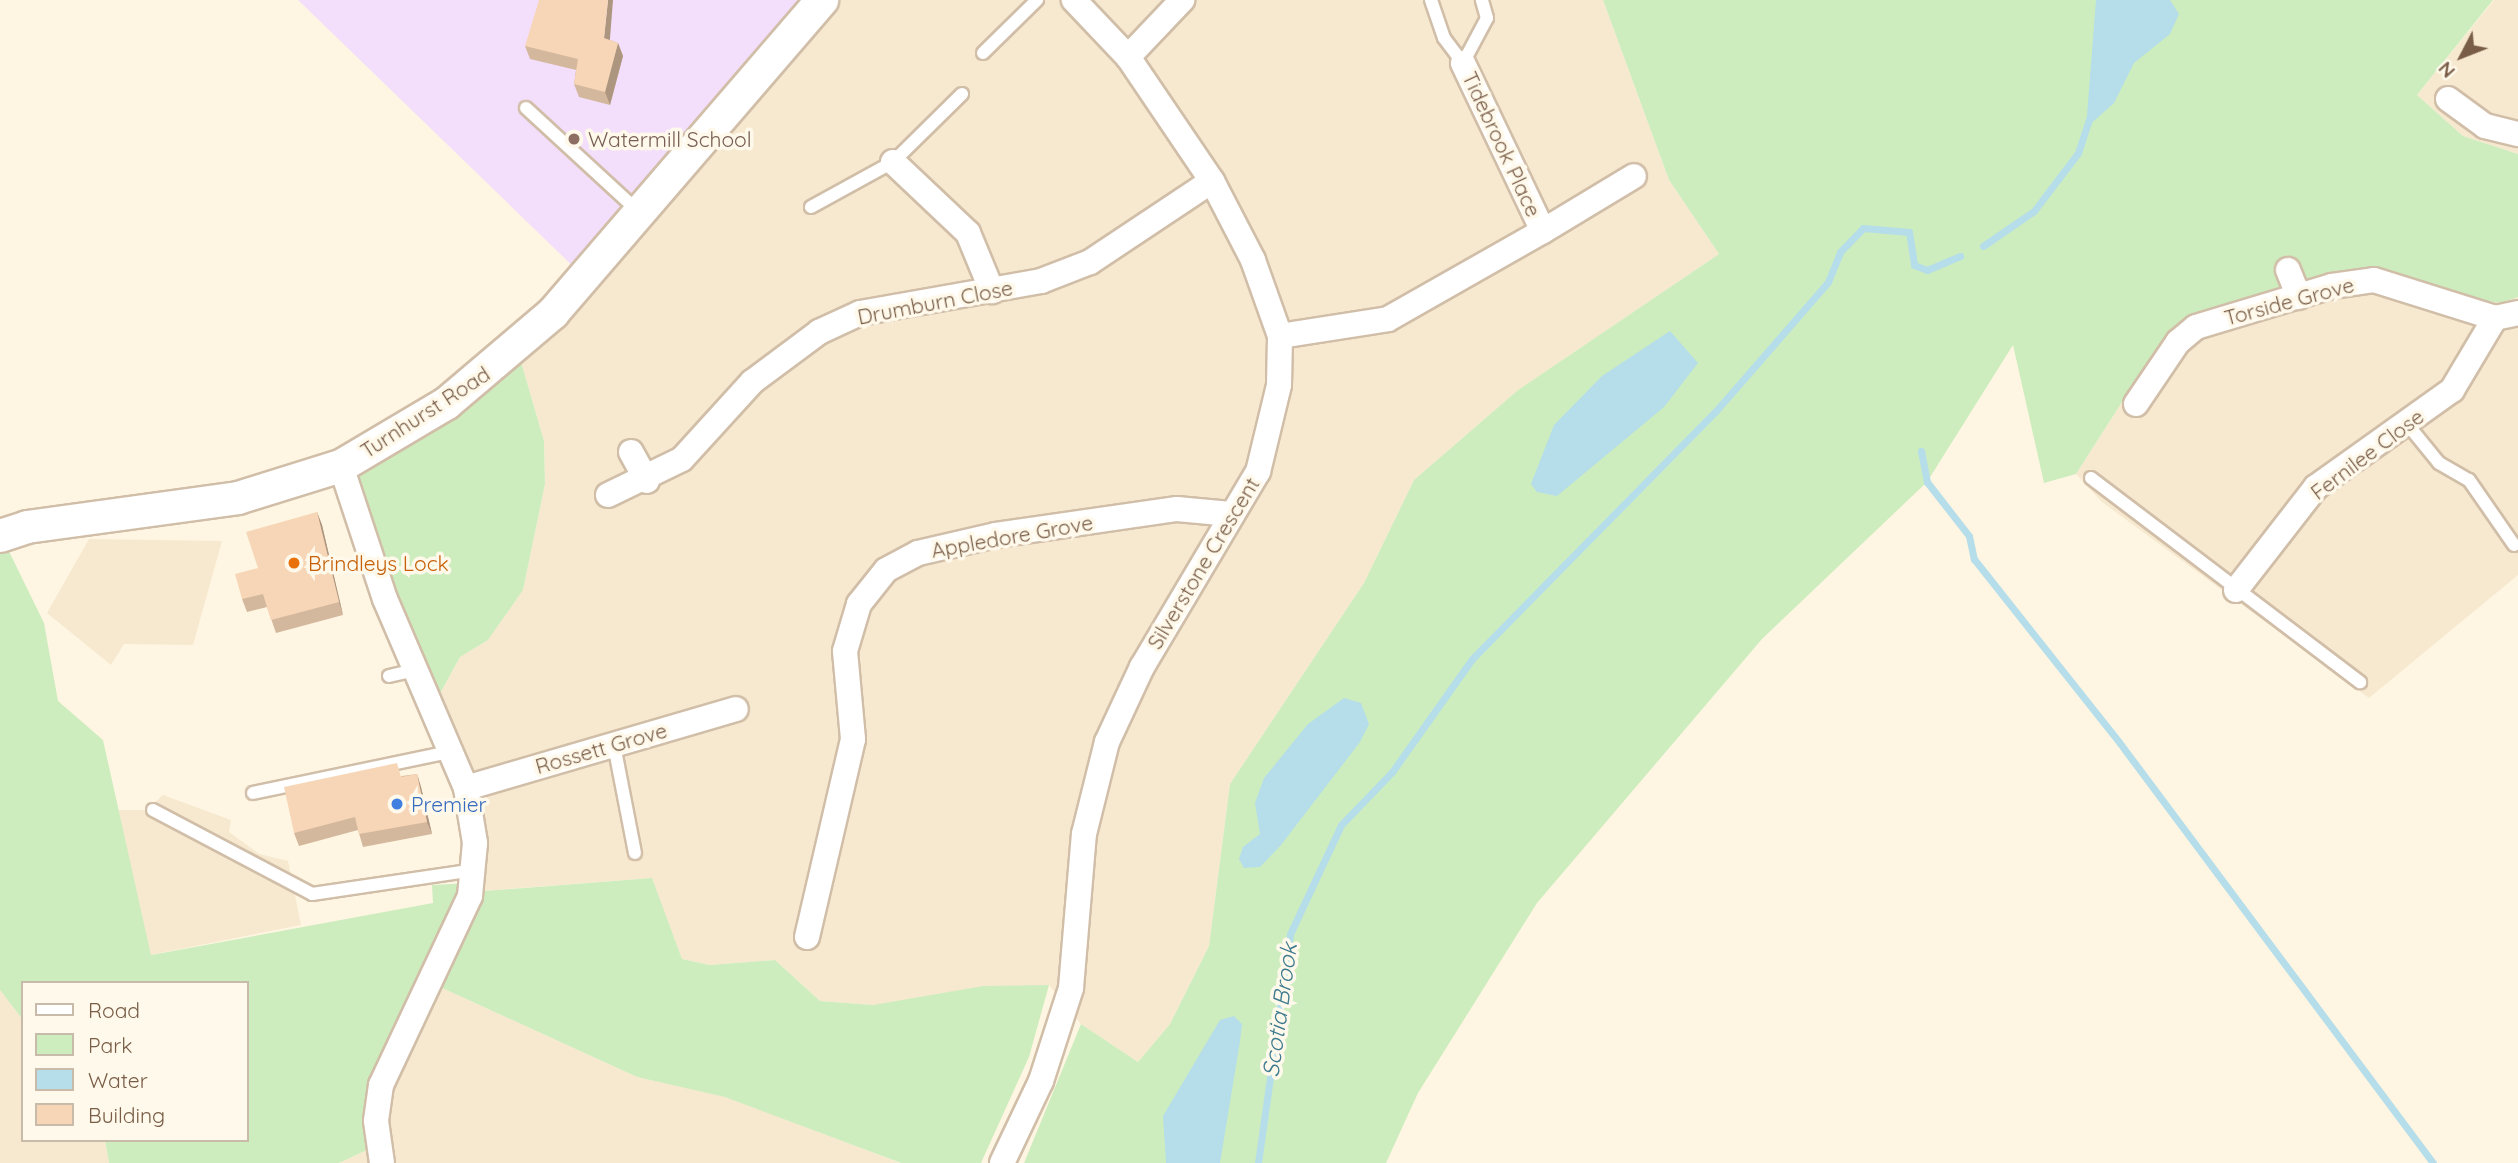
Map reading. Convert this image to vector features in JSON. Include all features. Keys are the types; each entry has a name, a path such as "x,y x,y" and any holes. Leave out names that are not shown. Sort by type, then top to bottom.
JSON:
{"street":[{"name":"Turnhurst Road","path":"0,536 27,527 238,498 341,466 500,362 553,313 822,0"},
{"name":"Silverstone Crescent","path":"1002,1163 1041,1082 1071,988 1084,834 1107,742 1142,667 1258,472 1279,385 1280,336 1253,260 1212,181 1128,57 1074,0"},
{"path":"1128,57 1182,0"},
{"name":"Tidebrook Place","path":"1280,336 1388,319 1543,230 1463,63"},
{"path":"2448,99 2485,127 2518,134"},
{"path":"893,162 968,233 992,291"},
{"path":"1543,230 1634,176"},
{"name":"Drumburn Close","path":"608,495 647,481 682,459 752,382 819,332 860,313 992,291 1090,262 1212,181"},
{"path":"2288,270 2299,297"},
{"name":"Torside Grove","path":"2136,404 2186,333 2299,297 2374,280 2506,315"},
{"name":"Fernilee Close","path":"2236,590 2316,487 2408,425 2452,390 2506,315"},
{"path":"631,452 647,481"},
{"path":"341,466 414,670 466,788 475,870 455,932 381,1085 376,1121 382,1163"},
{"name":"Appledore Grove","path":"807,937 853,739 845,651 859,604 886,570 918,553 996,535 1177,509 1231,514"},
{"name":"Rossett Grove","path":"466,788 736,709"}],"lane":[{"path":"983,53 1037,0"},
{"path":"1431,0 1444,38 1463,63 1487,18 1482,0"},
{"path":"811,207 893,162 962,94"},
{"path":"526,107 640,212"},
{"path":"2408,425 2439,463 2469,480 2514,545"},
{"path":"2091,478 2360,682"},
{"path":"389,676 414,670"},
{"path":"614,745 635,853"},
{"path":"253,793 450,752"},
{"path":"153,810 313,894 475,870"}],"shaded area":[{"name":"Watermill School","path":"298,0 830,0 585,278"},
{"path":"822,0 1603,0 1669,180 1719,254 1518,390 1414,480 1364,583 1230,784 1209,946 1170,1024 1138,1062 1081,1024 1049,985 873,1005 820,1001 775,960 710,965 682,959 651,878 471,892 475,843 431,710 460,657 488,640 523,590 545,484 544,441 517,348"},
{"path":"2494,0 2518,0 2518,154 2463,136 2417,95"},
{"path":"2369,268 2451,294 2500,303 2518,297 2518,575 2369,698 2102,502 2076,474 2147,363 2187,316 2301,280"},
{"path":"89,539 222,541 193,645 124,644 111,665 47,613"},
{"path":"163,795 231,820 229,832 259,854 288,861 301,925 150,955 118,810 147,810"},
{"path":"429,982 637,1077 724,1096 900,1163 339,1163 378,1145 376,1121"},
{"path":"0,990 21,1017 21,1142 105,1142 109,1163 0,1163"}],"green space":[{"path":"1603,0 2493,0 2417,95 2463,136 2518,154 2518,297 2500,303 2451,294 2369,268 2301,280 2187,317 2147,363 2076,474 2044,483 2013,345 1927,482 1762,639 1537,903 1418,1093 1386,1163 1024,1163 1081,1024 1138,1062 1170,1024 1209,946 1230,784 1364,583 1414,480 1518,390 1719,254 1669,180"},
{"path":"517,348 544,441 545,484 523,590 488,640 460,657 431,710 341,466"},
{"path":"0,533 44,623 58,701 103,740 151,955 433,903 432,885 472,883 471,892 652,878 682,959 710,965 775,960 820,1001 873,1005 983,986 1049,985 1029,1057 981,1163 901,1163 725,1097 637,1077 429,982 398,1039 378,1145 339,1163 109,1163 105,1142 248,1142 248,981 21,981 21,1017 0,990"}],"water":[{"path":"2096,0 2170,0 2179,14 2170,34 2134,63 2114,103 2086,128"},
{"path":"1670,331 1698,363 1664,407 1557,496 1537,492 1531,484 1554,425 1602,376"},
{"path":"1344,698 1361,703 1369,724 1360,742 1281,845 1260,867 1244,868 1239,859 1243,847 1260,834 1255,803 1264,778 1308,724"},
{"path":"1234,1016 1242,1024 1220,1163 1166,1163 1163,1116 1220,1020"}],"building":[{"path":"539,0 608,0 604,38 618,43 605,92 574,84 578,59 525,46"},
{"name":"Brindleys Lock","path":"317,512 339,602 271,620 263,594 242,599 235,574 258,568 246,532"},
{"path":"397,763 401,777 417,774 427,822 359,834 355,817 294,833 284,787"}],"waterway":[{"path":"1983,246 2034,211 2078,153 2089,119"},
{"name":"Scotia Brook","path":"1258,1163 1290,934 1341,825 1392,772 1472,659 1715,412 1828,282 1840,252 1863,228 1909,232 1914,265 1927,270 1960,256"},
{"path":"1921,451 1927,482 1969,536 1974,559 2119,742 2433,1163"}],"place":[{"name":"Watermill School","path":"574,139"},
{"name":"Brindleys Lock","path":"294,563"},
{"name":"Premier","path":"397,804"}]}
